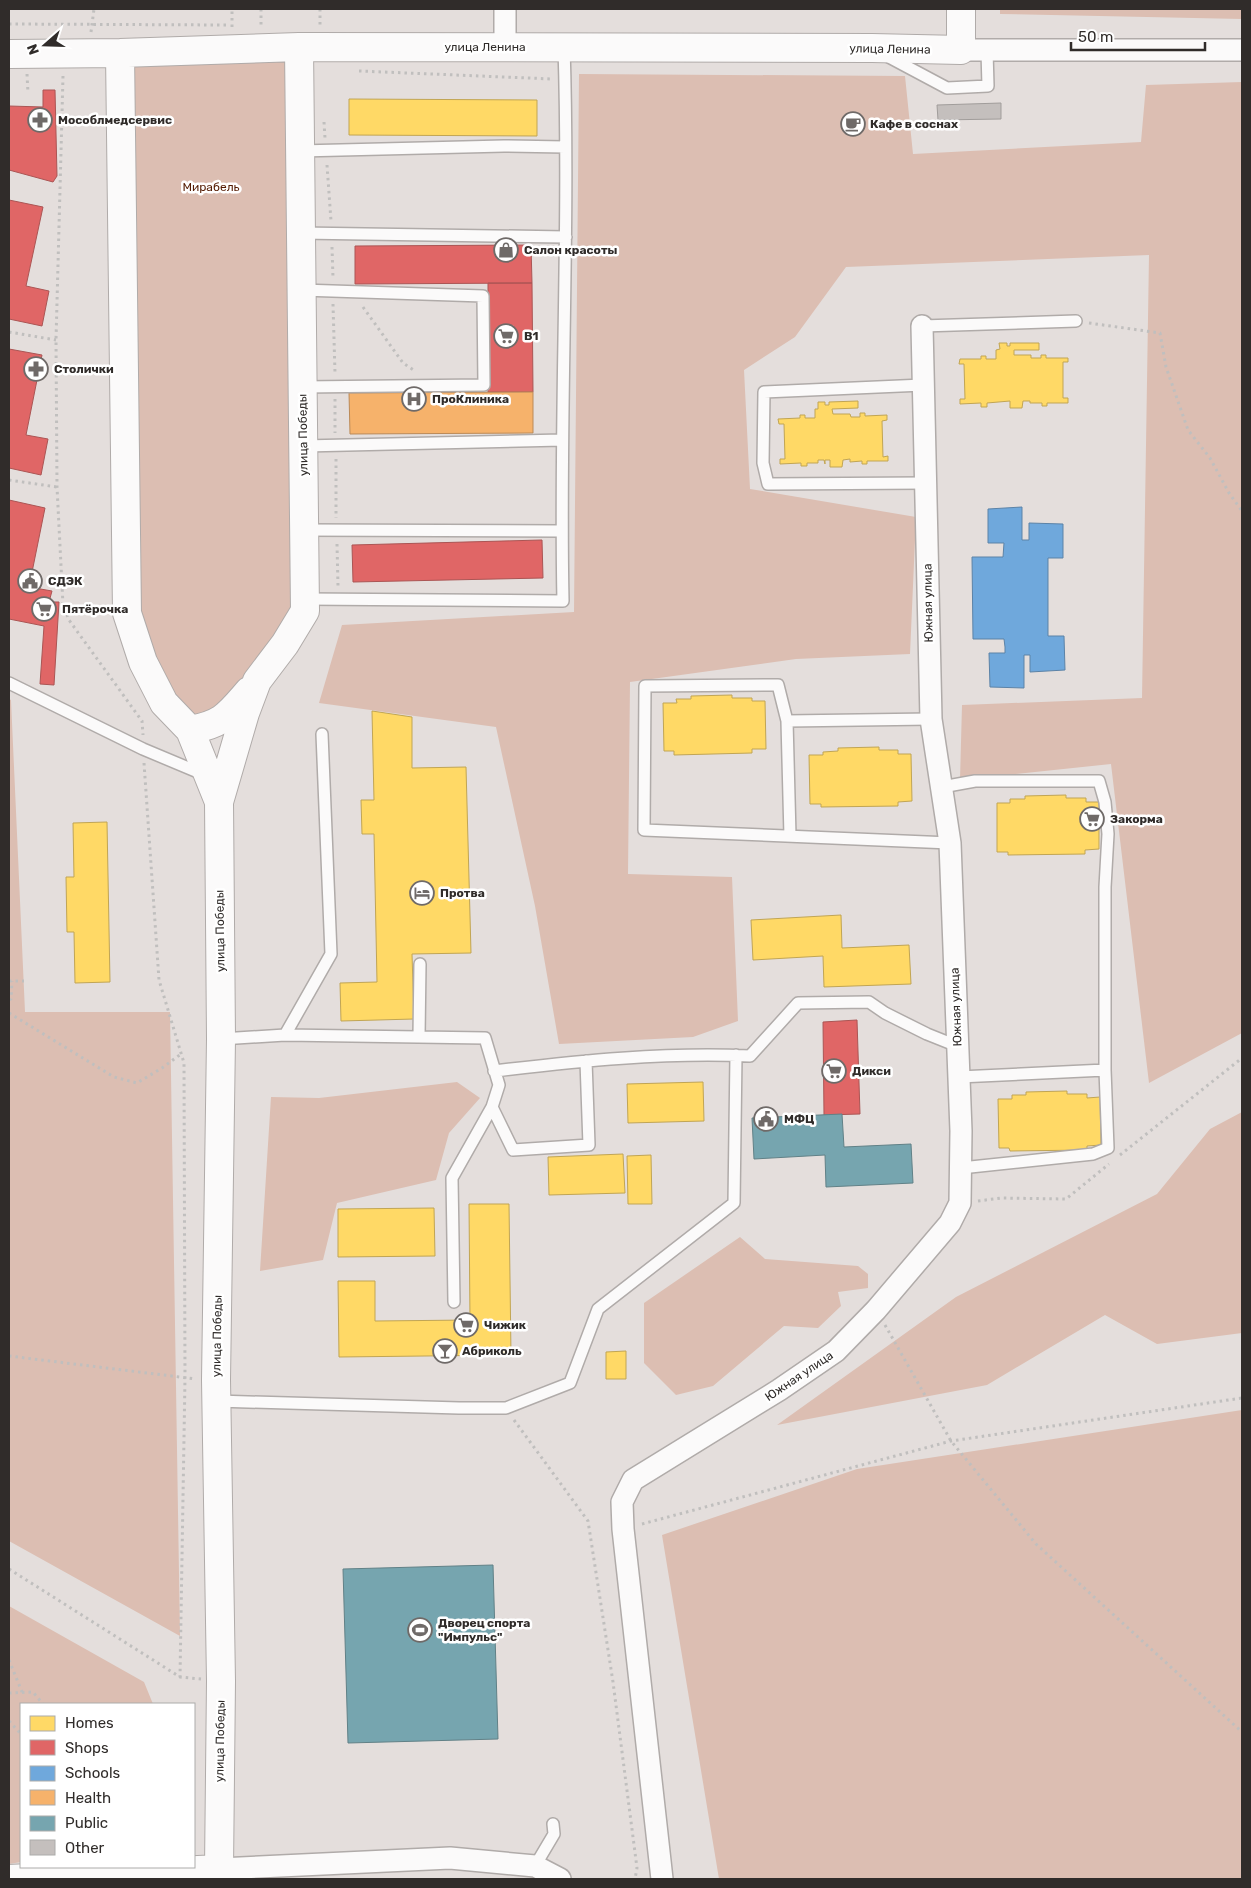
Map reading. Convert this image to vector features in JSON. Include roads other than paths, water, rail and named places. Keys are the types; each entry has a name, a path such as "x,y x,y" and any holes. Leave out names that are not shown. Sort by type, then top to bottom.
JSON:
{"street":[{"path":"504,9 505,47"},
{"path":"960,9 974,50 1242,50"},
{"name":"улица Ленина","path":"9,54 120,53 305,36 505,47 974,50"},
{"name":"улица Победы","path":"219,1874 221,1681 217,1390 221,1039 219,802 245,713 258,681 285,644 305,611 300,151 305,36"},
{"name":"улица Победы","path":"120,53 127,613 143,662 164,703 190,730 219,802"},
{"name":"Южная улица","path":"662,1879 623,1529 622,1502 633,1480 779,1390 836,1351 876,1310 950,1223 960,1203 959,1076 950,843 931,719 922,326"},
{"path":"190,730 208,727 224,720 258,681"},
{"path":"9,1879 219,1874 450,1858 536,1866 560,1879"}],"lane":[{"path":"305,599 563,600 562,440 566,237 564,47"},
{"path":"872,48 947,88 988,86 974,50"},
{"path":"300,151 504,146 565,147"},
{"path":"301,233 566,237"},
{"path":"302,290 483,296 484,385 302,388"},
{"path":"922,326 1076,321"},
{"path":"923,386 764,392 763,463 768,484 926,484"},
{"path":"303,446 562,440"},
{"path":"304,530 562,531"},
{"path":"9,683 144,749 209,776"},
{"path":"790,836 787,721 778,684 645,686 644,830 950,843"},
{"path":"787,721 931,719"},
{"path":"284,1035 331,954 322,734"},
{"path":"942,787 975,781 1100,781 1105,802 1108,834 1105,887 1105,1070 1108,1148 1093,1154 961,1168"},
{"path":"419,1037 420,964"},
{"path":"494,1071 586,1061 668,1056 750,1056 798,1004 869,1002 884,1013 958,1046"},
{"path":"221,1039 284,1035 485,1038 498,1086 492,1107 452,1178 454,1302"},
{"path":"217,1390 459,1408 506,1408 570,1383 598,1309 734,1203 736,1055"},
{"path":"492,1107 513,1150 589,1146 586,1061"},
{"path":"959,1076 1105,1070"},
{"path":"536,1866 554,1834 553,1824"}],"place":[{"name":"Мособлмедсервис","path":"40,120"},
{"name":"Кафе в соснах","path":"853,124"},
{"name":"Салон красоты","path":"506,250"},
{"name":"В1","path":"506,336"},
{"name":"Столички","path":"36,369"},
{"name":"ПроКлиника","path":"414,399"},
{"name":"СДЭК","path":"30,581"},
{"name":"Пятёрочка","path":"44,609"},
{"name":"Закорма","path":"1092,819"},
{"name":"Протва","path":"422,893"},
{"name":"Дикси","path":"834,1071"},
{"name":"МФЦ","path":"766,1119"},
{"name":"Чижик","path":"466,1325"},
{"name":"Абриколь","path":"445,1351"},
{"name":"Дворец спорта \"Импульс\"","path":"420,1630"}],"park label":[{"name":"Мирабель","path":"211,187"}]}
